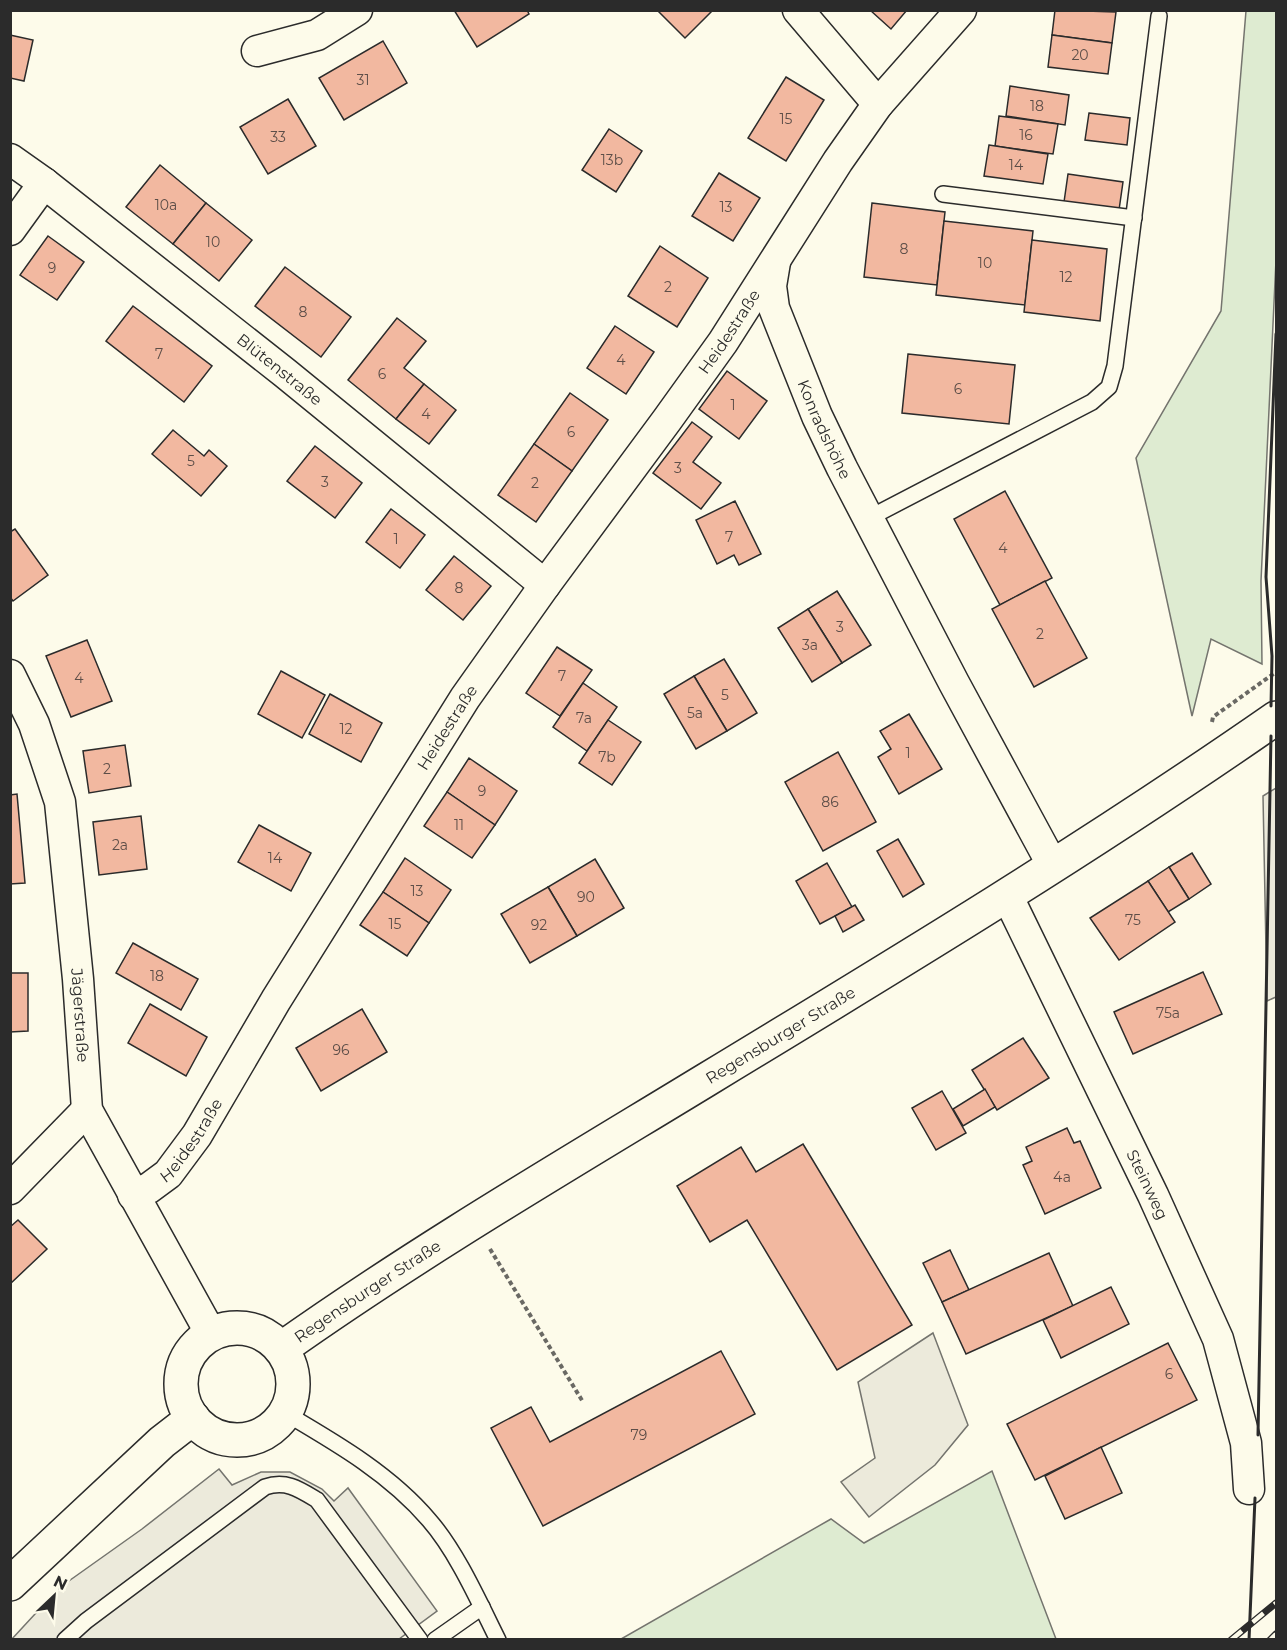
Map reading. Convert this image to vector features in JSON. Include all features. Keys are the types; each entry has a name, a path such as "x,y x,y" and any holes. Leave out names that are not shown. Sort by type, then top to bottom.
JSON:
{"main road":[{"name":"Regensburger Straße","path":"281,1349 448,1236 1007,895 1210,764 1276,718"},
{"path":"229,1328 249,1329 267,1336 281,1349 290,1365 293,1382 291,1400 285,1413 272,1428 256,1437 239,1440 221,1438 205,1431 193,1418 185,1404 181,1388 182,1372 188,1357 198,1344 211,1334 229,1328"},
{"path":"10,1584 162,1442 193,1418"}],"street":[{"path":"257,51 317,35 357,10"},
{"path":"798,10 878,104"},
{"name":"Konradshöhe","path":"961,10 878,104 838,161 775,262 771,285 774,308 842,468 1053,866"},
{"name":"Blütenstraße","path":"10,159 44,183 285,373 545,585"},
{"path":"10,230 44,183"},
{"name":"Heidestraße","path":"133,1195 149,1188 168,1174 197,1135 276,1000 465,698 723,342 775,262"},
{"name":"Jägerstraße","path":"10,675 34,724 60,802 78,979 87,1110 211,1334"},
{"name":"Steinweg","path":"1007,895 1153,1195 1218,1339 1246,1443 1249,1488"},
{"path":"10,1189 87,1110"}],"lane":[{"path":"869,518 1092,402 1109,387 1116,366 1160,16"},
{"path":"943,194 1134,218"},
{"path":"285,1413 357,1458 407,1498 430,1520 456,1560 498,1640"},
{"path":"65,1640 95,1614 265,1487 282,1483 298,1488 317,1500 420,1640"},
{"path":"435,1640 482,1607"}],"path":[{"path":"489,1246 583,1402"}],"green space":[{"path":"1246,11 1276,11 1276,260 1261,581 1262,664 1211,639 1192,716 1136,458 1221,311"},
{"path":"992,1471 1056,1639 621,1639 831,1519 864,1543"}],"shaded area":[{"path":"1276,788 1276,997 1267,1001 1263,796"},
{"path":"933,1333 968,1425 935,1465 869,1517 841,1482 875,1458 858,1382"},
{"path":"219,1469 232,1485 261,1472 290,1472 322,1489 334,1501 348,1488 437,1611 399,1639 11,1640 59,1588 142,1529"}],"building":[{"path":"454,10 527,10 529,14 477,47"},
{"path":"657,10 713,10 685,38"},
{"path":"870,10 907,10 891,29"},
{"path":"1055,10 1116,12 1112,43 1052,35"},
{"path":"10,35 33,40 24,81 10,78"},
{"path":"1052,35 1112,43 1108,74 1048,67"},
{"path":"383,41 407,83 344,120 319,78"},
{"path":"786,77 824,100 786,161 748,138"},
{"path":"1010,86 1069,95 1065,125 1006,116"},
{"path":"288,99 316,146 268,174 240,127"},
{"path":"1089,113 1130,118 1127,145 1085,140"},
{"path":"999,116 1058,124 1053,154 995,146"},
{"path":"609,129 642,151 616,192 582,170"},
{"path":"989,145 1048,154 1043,184 984,176"},
{"path":"160,165 206,203 173,244 126,207"},
{"path":"719,173 760,198 733,241 692,216"},
{"path":"1068,174 1123,182 1119,210 1064,202"},
{"path":"206,203 252,240 219,281 173,244"},
{"path":"872,203 945,212 937,285 864,277"},
{"path":"944,221 1033,231 1025,305 936,295"},
{"path":"48,236 84,262 57,300 20,275"},
{"path":"1032,240 1107,249 1100,321 1024,312"},
{"path":"660,246 708,278 677,327 628,296"},
{"path":"285,267 351,317 321,357 255,306"},
{"path":"133,306 212,366 184,402 106,341"},
{"path":"397,318 426,341 404,368 424,384 396,419 348,380"},
{"path":"615,326 654,352 626,394 587,368"},
{"path":"908,354 1015,365 1009,424 902,413"},
{"path":"727,371 767,401 739,439 699,409"},
{"path":"424,384 456,410 429,444 396,419"},
{"path":"570,393 608,420 572,471 534,444"},
{"path":"692,422 712,437 693,462 721,483 701,509 653,473"},
{"path":"173,430 204,456 209,450 227,466 201,496 152,454"},
{"path":"534,444 572,471 536,522 498,495"},
{"path":"315,446 362,483 335,518 287,481"},
{"path":"1005,491 1052,578 1000,605 954,519"},
{"path":"735,501 761,554 739,565 734,555 717,564 696,520"},
{"path":"391,509 425,535 400,568 366,542"},
{"path":"15,529 48,575 13,601 10,597 10,532"},
{"path":"454,556 491,586 463,620 426,590"},
{"path":"1045,581 1087,658 1034,687 992,609"},
{"path":"837,591 871,645 842,663 808,609"},
{"path":"808,609 842,663 812,682 778,628"},
{"path":"87,640 112,701 71,717 46,656"},
{"path":"557,647 592,670 560,716 526,693"},
{"path":"724,659 757,713 727,731 694,676"},
{"path":"281,671 325,695 302,738 258,714"},
{"path":"694,676 727,731 696,749 664,694"},
{"path":"583,683 617,707 587,751 553,727"},
{"path":"330,694 382,723 361,762 309,734"},
{"path":"909,714 942,769 899,794 878,757 891,749 880,731"},
{"path":"608,720 641,742 612,785 579,763"},
{"path":"125,745 131,786 89,793 83,751"},
{"path":"838,752 876,822 823,851 785,782"},
{"path":"469,758 517,791 495,825 447,792"},
{"path":"447,792 495,825 472,858 424,826"},
{"path":"17,794 25,883 10,884 10,795"},
{"path":"141,816 147,869 99,875 93,822"},
{"path":"259,825 311,853 291,891 238,862"},
{"path":"898,839 924,884 903,897 877,851"},
{"path":"1192,853 1211,884 1189,899 1169,867"},
{"path":"405,858 451,890 429,923 383,892"},
{"path":"595,859 624,908 577,936 548,887"},
{"path":"827,863 852,907 820,924 796,881"},
{"path":"1169,867 1189,899 1168,912 1148,881"},
{"path":"1148,881 1175,922 1119,960 1090,918"},
{"path":"548,887 577,936 530,963 501,914"},
{"path":"383,892 429,923 407,956 360,925"},
{"path":"855,905 864,920 843,932 835,916"},
{"path":"133,943 198,979 181,1010 116,973"},
{"path":"1203,972 1222,1014 1133,1054 1114,1012"},
{"path":"10,973 28,973 28,1031 10,1032"},
{"path":"150,1004 207,1037 186,1076 128,1043"},
{"path":"362,1009 387,1052 321,1091 296,1048"},
{"path":"1023,1038 1049,1078 997,1110 972,1070"},
{"path":"985,1089 995,1107 963,1126 953,1109"},
{"path":"942,1091 966,1133 936,1150 912,1108"},
{"path":"1067,1128 1074,1143 1080,1141 1101,1188 1045,1214 1023,1165 1032,1161 1026,1147"},
{"path":"803,1144 912,1325 837,1370 747,1220 710,1242 677,1186 741,1147 756,1172"},
{"path":"18,1220 47,1249 10,1284 10,1227"},
{"path":"950,1250 969,1290 942,1302 923,1263"},
{"path":"1049,1253 1073,1306 966,1354 942,1302"},
{"path":"1111,1287 1129,1324 1061,1358 1043,1320"},
{"path":"1168,1343 1197,1400 1035,1480 1007,1424"},
{"path":"721,1351 755,1414 543,1526 491,1428 531,1407 550,1442"},
{"path":"1101,1447 1122,1493 1065,1519 1045,1476"}],"railway":[{"path":"1231,1640 1276,1603"},
{"path":"1270,1640 1276,1634"}],"wall":[{"path":"1271,706 1272,656 1266,577 1276,334"},
{"path":"1258,1435 1271,736"},
{"path":"1249,1640 1255,1498"}]}
